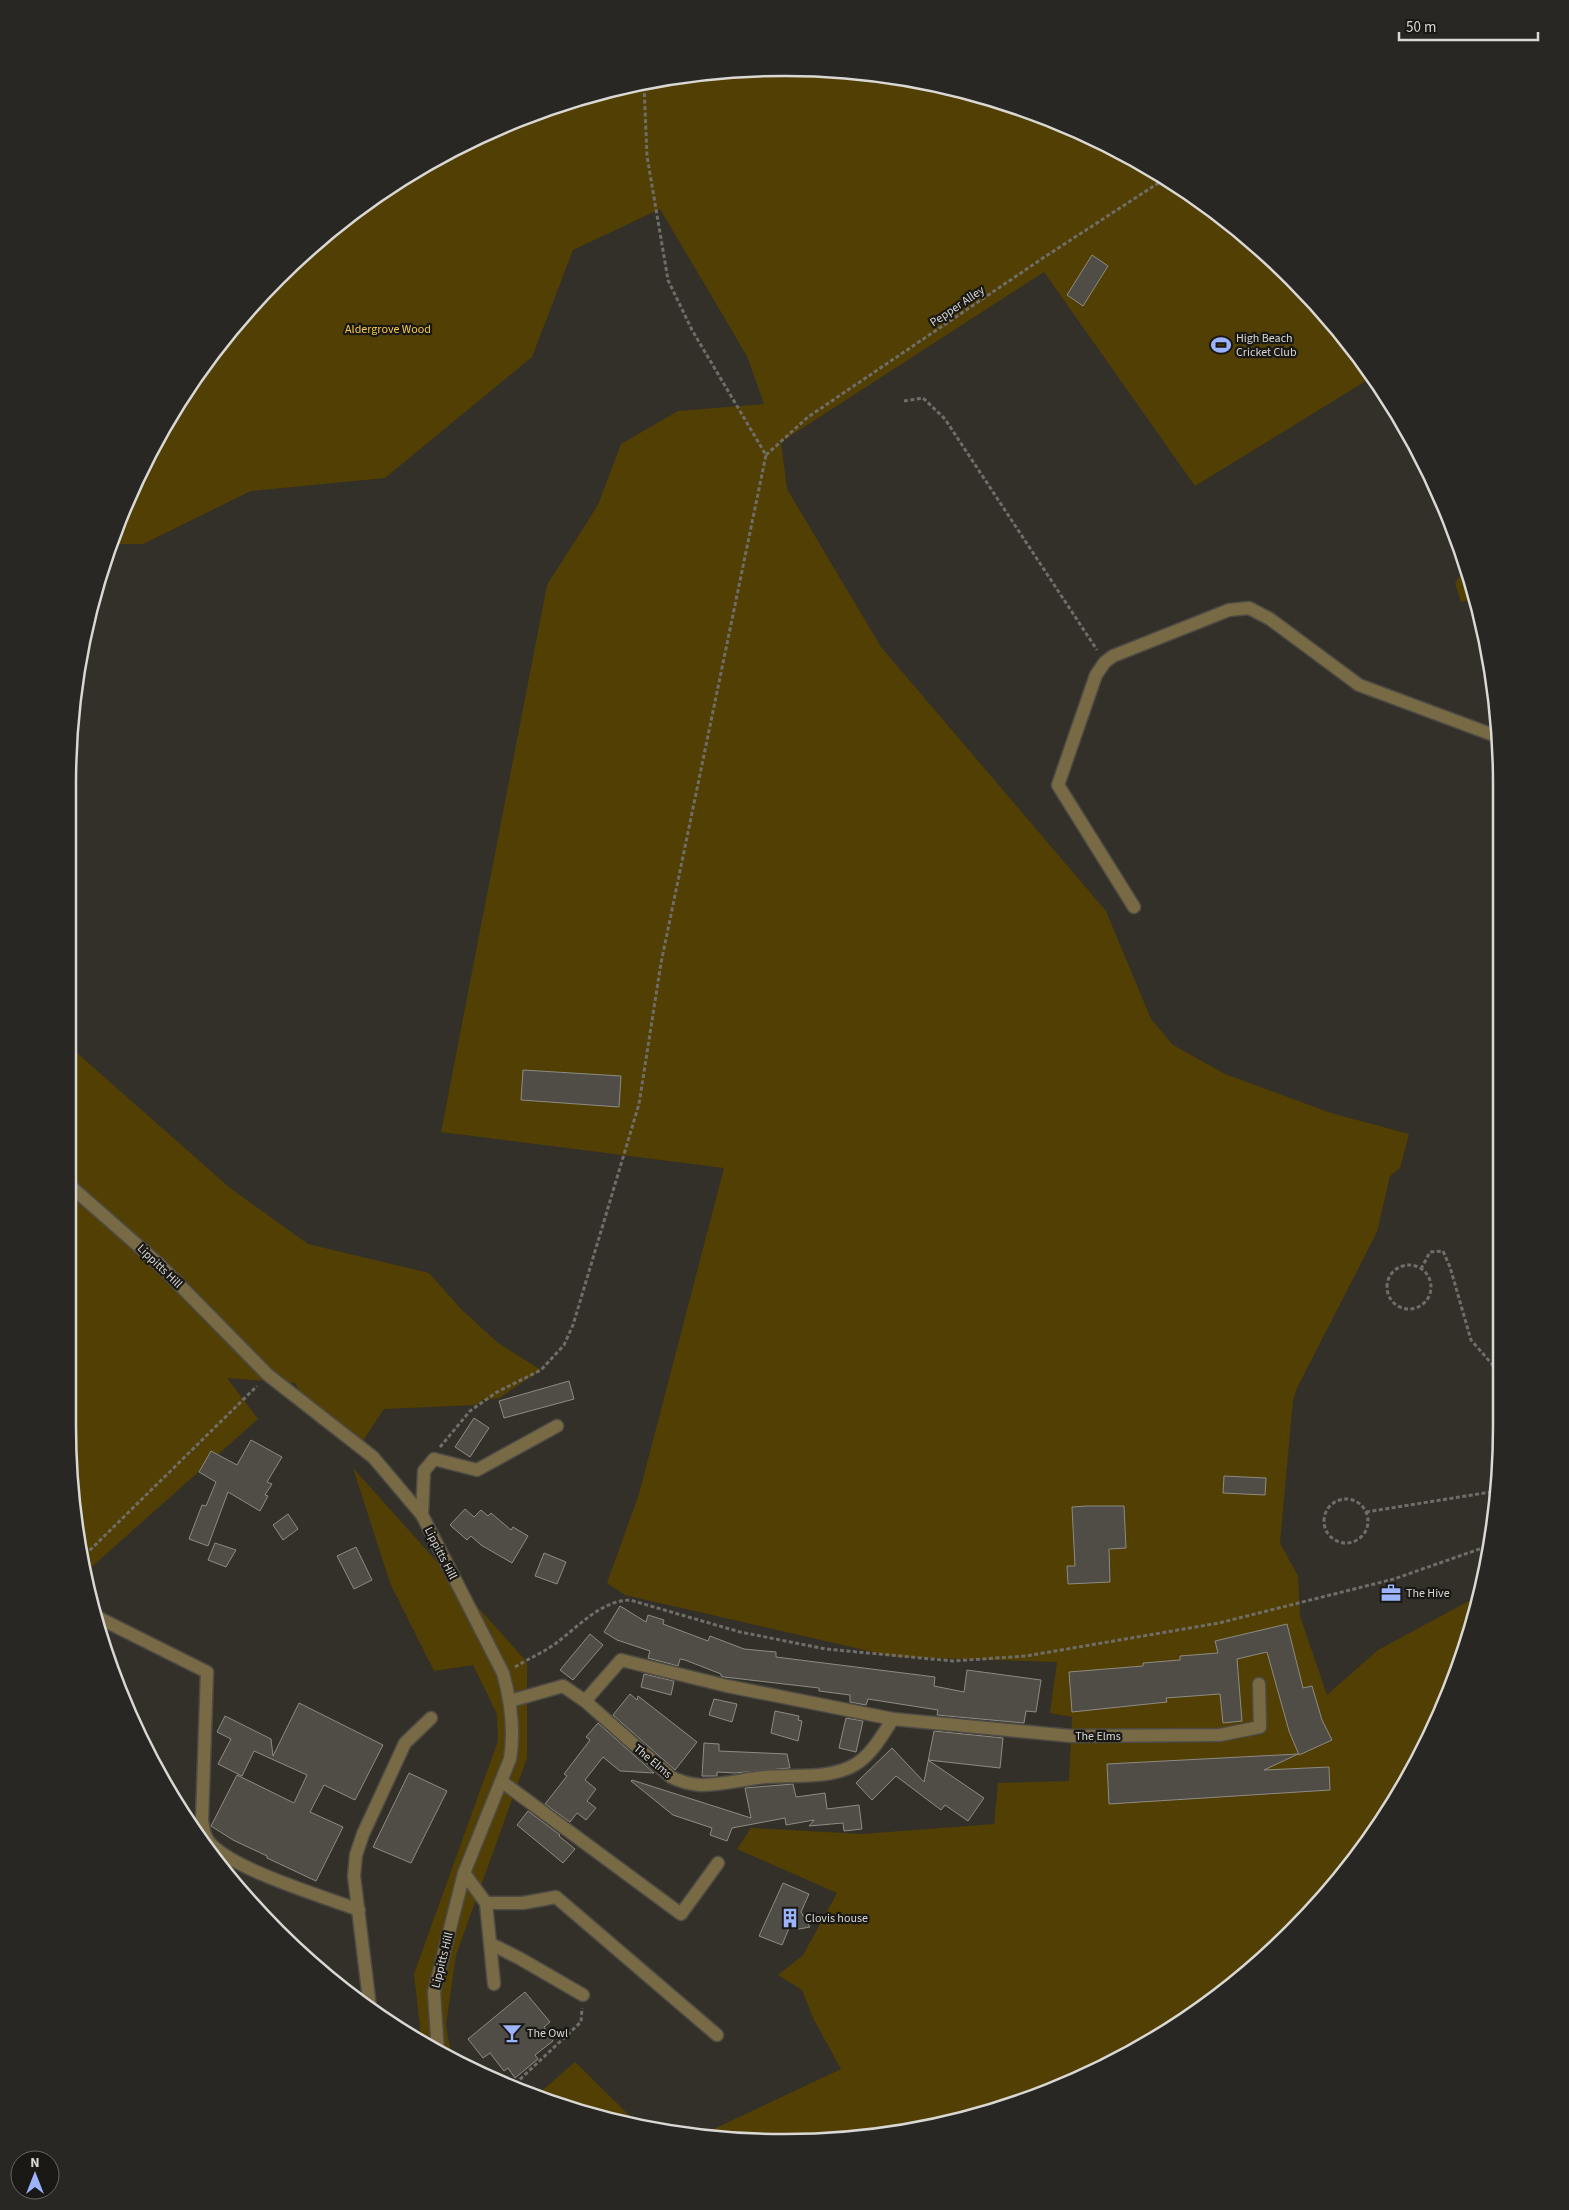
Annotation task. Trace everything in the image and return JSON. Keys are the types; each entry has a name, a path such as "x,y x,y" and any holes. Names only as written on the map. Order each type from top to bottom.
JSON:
{"street":[{"path":"1134,907 1058,785 1096,675 1105,662 1113,656 1228,610 1249,608 1270,618 1359,685 1491,734"},
{"name":"Lippitts Hill","path":"76,1191 160,1264 268,1375 373,1457 422,1515 503,1673 510,1701 513,1740 510,1759 464,1873 434,1992 437,2043"},
{"path":"422,1515 424,1471 434,1459 477,1470 557,1426"},
{"path":"104,1620 207,1672 202,1820 206,1832"},
{"name":"The Elms","path":"585,1701 621,1660 727,1686 893,1719 1071,1736 1220,1735 1260,1727 1259,1684"},
{"name":"The Elms","path":"510,1701 564,1686 585,1701 671,1777 686,1784 703,1785 767,1776 832,1773 846,1769 858,1763 873,1749 893,1719"},
{"path":"369,1998 354,1876 356,1855 405,1743 431,1718"},
{"path":"500,1781 681,1914 718,1863"},
{"path":"217,1848 225,1855 251,1869 359,1910"},
{"path":"464,1873 486,1903 494,1984"},
{"path":"486,1903 522,1903 556,1897 717,2035"},
{"path":"491,1944 583,1995"}],"path":[{"path":"434,1459 441,1444 470,1411 497,1392 541,1370 564,1345 573,1325 639,1104 662,963 766,454 692,330 668,280 647,156 644,90"},
{"name":"Pepper Alley","path":"766,454 808,417 1043,258 1158,183"},
{"path":"904,401 923,398 945,418 1105,662"},
{"path":"1421,1269 1430,1252 1443,1251 1450,1267 1471,1340 1492,1364 1493,1368"},
{"path":"1410,1265 1421,1269 1428,1275 1430,1282 1429,1296 1420,1306 1406,1309 1399,1307 1389,1296 1387,1281 1402,1266 1410,1265"},
{"path":"88,1551 268,1375"},
{"path":"1366,1512 1489,1492"},
{"path":"1340,1500 1354,1500 1366,1512 1368,1522 1366,1529 1357,1540 1343,1542 1336,1540 1326,1530 1324,1515 1333,1503 1340,1500"},
{"path":"503,1673 553,1645 604,1607 616,1601 630,1600 740,1632 826,1649 952,1661 1026,1656 1219,1623 1394,1579 1482,1548"},
{"path":"517,2082 581,2022 583,1995"}],"green space":[{"name":"Aldergrove Wood","path":"784,76 877,82 968,100 1056,130 1098,149 1139,171 1216,223 1285,284 1346,353 1366,381 1195,486 1044,272 781,442 787,489 881,647 1106,911 1151,1019 1173,1045 1225,1074 1331,1113 1409,1134 1400,1168 1390,1176 1377,1232 1297,1388 1293,1400 1280,1543 1298,1576 1300,1616 1327,1695 1378,1650 1471,1600 1469,1609 1439,1697 1420,1739 1398,1780 1373,1819 1346,1857 1317,1892 1251,1958 1216,1987 1139,2039 1098,2061 1056,2080 968,2110 877,2128 831,2132 784,2134 712,2130 841,2069 814,2020 802,1990 778,1975 803,1955 837,1893 737,1849 751,1828 862,1834 994,1824 998,1783 1069,1781 1072,1717 1050,1713 1057,1662 895,1657 625,1595 607,1583 639,1494 724,1168 441,1132 547,585 598,505 621,444 678,411 764,404 747,356 660,209 573,250 532,357 385,478 251,491 143,544 119,544 149,471 171,430 223,353 252,318 318,252 353,223 391,196 430,171 471,149 513,130 601,100 692,82"},
{"path":"1461,575 1469,600 1461,602 1455,583"},
{"path":"76,1052 230,1188 308,1244 429,1273 462,1310 498,1343 541,1370 499,1398 483,1400 476,1405 384,1409 357,1450 318,1424 295,1383 227,1378 258,1419 91,1568 82,1518 76,1426"},
{"path":"353,1468 527,1662 527,1758 456,1955 446,2025 450,2050 421,2033 414,1974 498,1741 497,1714 473,1665 434,1671 390,1583"},
{"path":"575,2062 630,2117 601,2110 542,2091"}],"building":[{"path":"1092,255 1108,266 1083,306 1067,295"},
{"path":"523,1070 621,1076 619,1107 521,1100"},
{"path":"569,1381 574,1399 504,1418 499,1401"},
{"path":"474,1418 489,1428 470,1457 455,1447"},
{"path":"251,1440 282,1457 267,1482 272,1484 265,1495 268,1496 260,1511 228,1492 208,1546 189,1539 202,1505 206,1506 216,1482 199,1472 211,1451 237,1465"},
{"path":"1224,1476 1266,1478 1265,1495 1223,1493"},
{"path":"1124,1506 1126,1548 1109,1549 1110,1582 1068,1584 1067,1566 1075,1566 1072,1507"},
{"path":"465,1509 474,1517 481,1510 488,1516 491,1513 511,1530 513,1527 528,1536 512,1563 481,1545 471,1536 467,1540 450,1525"},
{"path":"288,1514 298,1529 283,1540 273,1525"},
{"path":"215,1543 236,1550 226,1567 208,1560"},
{"path":"356,1547 372,1580 354,1589 337,1556"},
{"path":"544,1553 566,1562 557,1584 535,1576"},
{"path":"620,1606 646,1622 648,1615 664,1620 663,1624 708,1641 710,1636 744,1649 776,1652 776,1657 935,1677 934,1686 964,1692 967,1670 1041,1680 1036,1712 1026,1711 1024,1723 937,1715 938,1710 868,1699 866,1705 850,1702 850,1695 819,1691 819,1688 724,1677 721,1674 680,1659 678,1666 648,1658 650,1651 617,1640 604,1632"},
{"path":"1287,1624 1303,1688 1312,1686 1322,1720 1332,1740 1299,1755 1289,1731 1267,1652 1237,1659 1242,1721 1223,1723 1220,1694 1166,1698 1167,1702 1072,1712 1069,1672 1143,1666 1143,1663 1180,1660 1180,1656 1218,1653 1215,1641"},
{"path":"590,1634 603,1645 573,1680 560,1670"},
{"path":"644,1674 674,1681 671,1695 641,1687"},
{"path":"630,1694 637,1700 638,1696 697,1742 675,1770 613,1715"},
{"path":"714,1699 737,1704 732,1722 709,1715"},
{"path":"299,1703 383,1745 355,1800 324,1785 310,1812 343,1827 316,1881 267,1858 267,1856 233,1840 211,1826 237,1775 294,1803 307,1775 254,1751 242,1776 218,1764 231,1739 217,1732 225,1716 271,1739 273,1756"},
{"path":"775,1711 799,1716 798,1720 802,1721 798,1741 771,1733"},
{"path":"846,1718 863,1721 856,1752 839,1748"},
{"path":"598,1723 654,1773 620,1771 603,1757 585,1780 596,1789 587,1801 596,1808 586,1820 577,1813 570,1822 545,1804 567,1776 564,1774 590,1740 586,1737"},
{"path":"934,1731 1003,1738 1000,1768 928,1760"},
{"path":"704,1743 719,1744 719,1751 787,1754 790,1768 735,1773 717,1772 717,1776 702,1776"},
{"path":"892,1748 924,1782 928,1760 984,1798 968,1821 945,1805 941,1810 896,1776 872,1800 856,1783"},
{"path":"1298,1754 1264,1770 1329,1767 1330,1790 1109,1804 1107,1764"},
{"path":"409,1773 447,1791 411,1863 373,1847"},
{"path":"632,1780 751,1818 745,1788 793,1784 796,1797 825,1793 827,1809 859,1805 862,1829 844,1831 843,1823 809,1826 814,1820 786,1825 785,1818 732,1828 727,1841 710,1835 712,1828 673,1815"},
{"path":"528,1811 575,1849 563,1863 517,1825"},
{"name":"Clovis house","path":"783,1883 809,1894 801,1912 810,1927 799,1929 790,1926 782,1945 759,1936"},
{"name":"The Owl","path":"525,1992 550,2022 544,2027 553,2041 535,2055 538,2059 515,2078 508,2068 504,2071 490,2053 483,2058 468,2039"}],"place":[{"name":"High Beach Cricket Club","path":"1221,345"},
{"name":"The Hive","path":"1391,1593"},
{"name":"Clovis house","path":"790,1918"},
{"name":"The Owl","path":"512,2033"}]}
